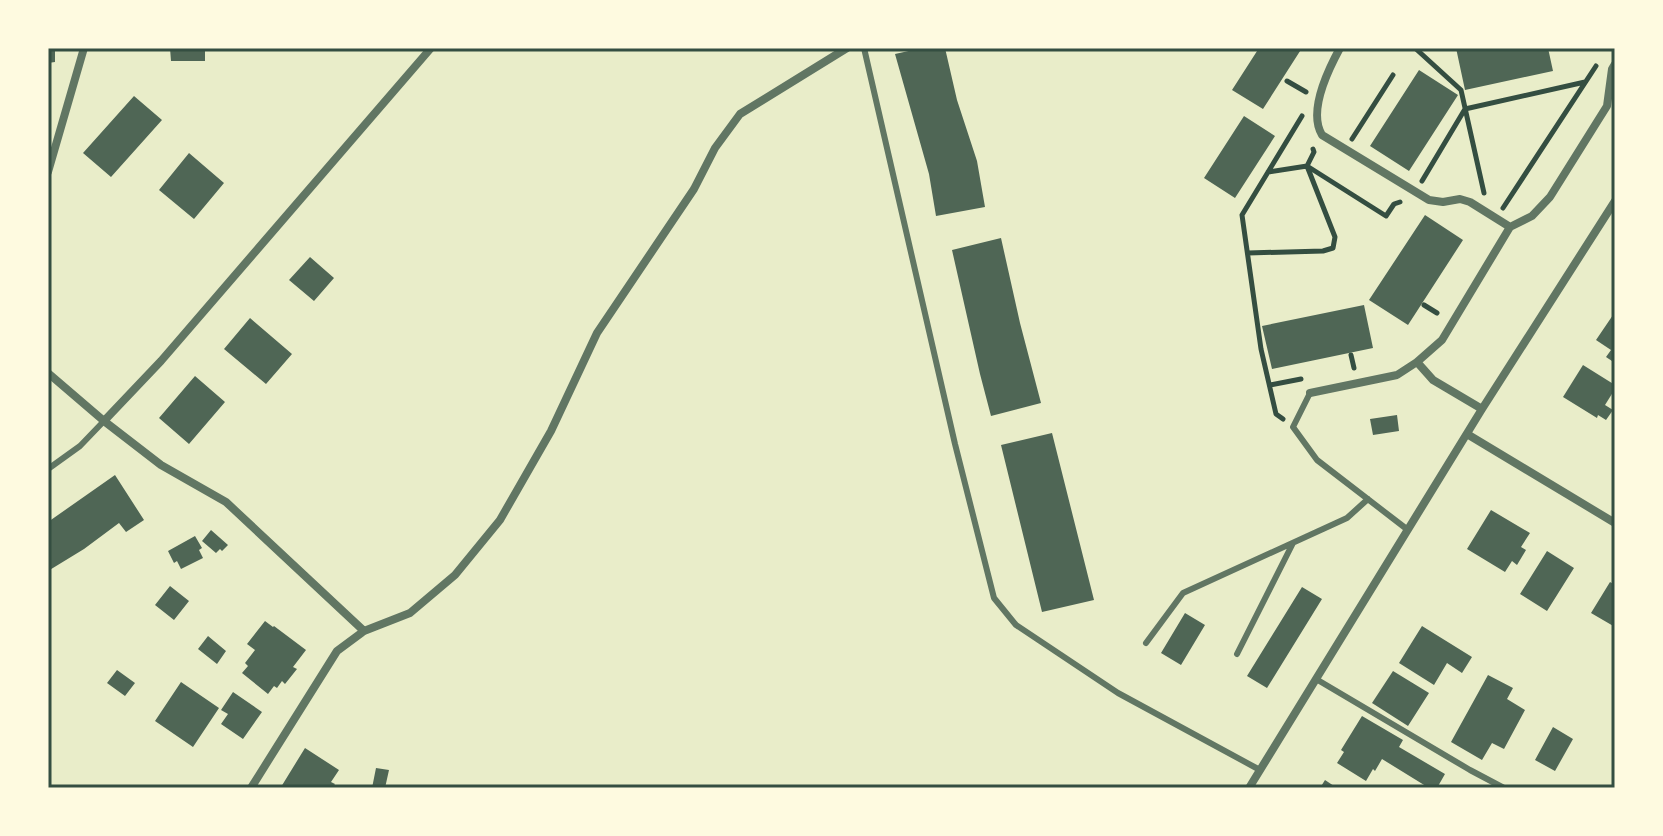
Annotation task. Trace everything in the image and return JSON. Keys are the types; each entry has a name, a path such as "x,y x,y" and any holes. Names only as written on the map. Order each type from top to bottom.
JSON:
{"street":[{"path":"48,172 84,48"},
{"path":"104,421 161,361 431,48"},
{"path":"251,788 337,651 364,631 410,613 455,575 500,520 551,431 597,333 694,189 715,148 740,114 847,48"},
{"path":"1340,48 1319,99 1317,128 1322,135 1429,200 1443,202 1460,199 1470,202 1510,227"},
{"path":"1310,393 1397,375 1442,340 1510,227 1532,216 1550,197 1607,106 1615,64"},
{"path":"1249,788 1482,409 1615,201"},
{"path":"1417,362 1433,380 1482,409"},
{"path":"48,373 161,465 226,502 364,631"},
{"path":"1467,434 1615,523"}],"lane":[{"path":"864,48 955,444 994,598 1016,625 1118,693 1260,770"},
{"path":"1310,393 1293,427 1317,460 1408,530"},
{"path":"48,469 80,446 104,421"},
{"path":"1146,643 1183,593 1347,518 1368,499"},
{"path":"1237,654 1293,543"},
{"path":"1316,679 1504,788"}],"path":[{"path":"1415,48 1461,90 1485,197"},
{"path":"1496,218 1600,59"},
{"path":"1345,150 1393,75"},
{"path":"1287,81 1307,92 1305,103"},
{"path":"1268,172 1307,166 1386,216 1394,204 1409,202 1465,109 1586,82"},
{"path":"1293,427 1276,414 1261,349 1242,215 1303,114 1305,123"},
{"path":"1248,253 1323,251 1333,248 1335,237 1307,166 1314,152 1312,137"},
{"path":"1433,321 1445,301"},
{"path":"1424,305 1437,313"},
{"path":"1351,355 1354,368"},
{"path":"1340,371 1366,365"},
{"path":"1270,385 1312,377"}],"building":[{"path":"48,48 55,48 55,62 48,63"},
{"path":"170,48 205,48 205,61 171,61"},
{"path":"922,48 945,48 957,100 977,161 985,207 936,216 929,174 895,54"},
{"path":"1259,48 1302,48 1263,109 1232,90"},
{"path":"1456,48 1548,48 1553,71 1465,90"},
{"path":"1419,70 1458,95 1409,171 1370,146"},
{"path":"134,96 162,120 111,177 83,153"},
{"path":"1244,116 1275,136 1235,198 1204,178"},
{"path":"189,153 224,183 194,219 159,190"},
{"path":"1425,215 1463,240 1408,325 1369,300"},
{"path":"1001,238 1041,403 991,416 952,250"},
{"path":"310,257 334,278 314,301 289,280"},
{"path":"1364,305 1373,348 1272,369 1262,326"},
{"path":"1615,312 1615,363 1606,357 1611,350 1596,340"},
{"path":"250,318 292,354 266,384 224,349"},
{"path":"1583,365 1615,385 1605,405 1613,410 1606,420 1598,415 1597,418 1563,397"},
{"path":"195,376 225,402 189,444 159,418"},
{"path":"1397,415 1399,431 1373,435 1370,419"},
{"path":"1052,433 1094,600 1042,612 1001,445"},
{"path":"115,475 144,520 126,532 119,523 48,571 48,522"},
{"path":"1491,510 1530,533 1521,547 1526,550 1517,565 1512,561 1505,572 1467,549"},
{"path":"211,530 228,545 222,551 220,549 216,553 202,541"},
{"path":"195,536 202,548 199,550 203,558 181,569 168,551"},
{"path":"1547,551 1574,568 1547,611 1520,594"},
{"path":"1610,582 1615,585 1615,627 1591,613"},
{"path":"170,586 189,601 174,620 155,605"},
{"path":"1302,587 1322,599 1267,688 1247,676"},
{"path":"1185,613 1205,625 1181,665 1161,653"},
{"path":"265,621 306,650 285,684 282,681 268,694 242,673 255,650 247,644"},
{"path":"1422,626 1472,657 1462,673 1447,663 1434,685 1399,663"},
{"path":"208,636 226,651 217,664 198,649"},
{"path":"117,670 135,683 125,696 107,683"},
{"path":"1393,671 1429,693 1408,726 1372,703"},
{"path":"1488,675 1513,688 1507,699 1525,710 1504,749 1492,743 1482,760 1451,742"},
{"path":"181,682 219,708 193,747 155,721"},
{"path":"233,692 262,712 243,739 221,724 228,714 221,710"},
{"path":"1362,716 1403,740 1399,747 1445,774 1437,788 1429,788 1382,759 1366,781 1337,763 1344,752 1341,750"},
{"path":"1553,727 1573,739 1555,771 1535,760"},
{"path":"305,748 339,770 331,782 335,784 332,788 281,787"},
{"path":"376,768 389,770 385,788 372,788"},
{"path":"1325,780 1337,788 1320,788"}]}
